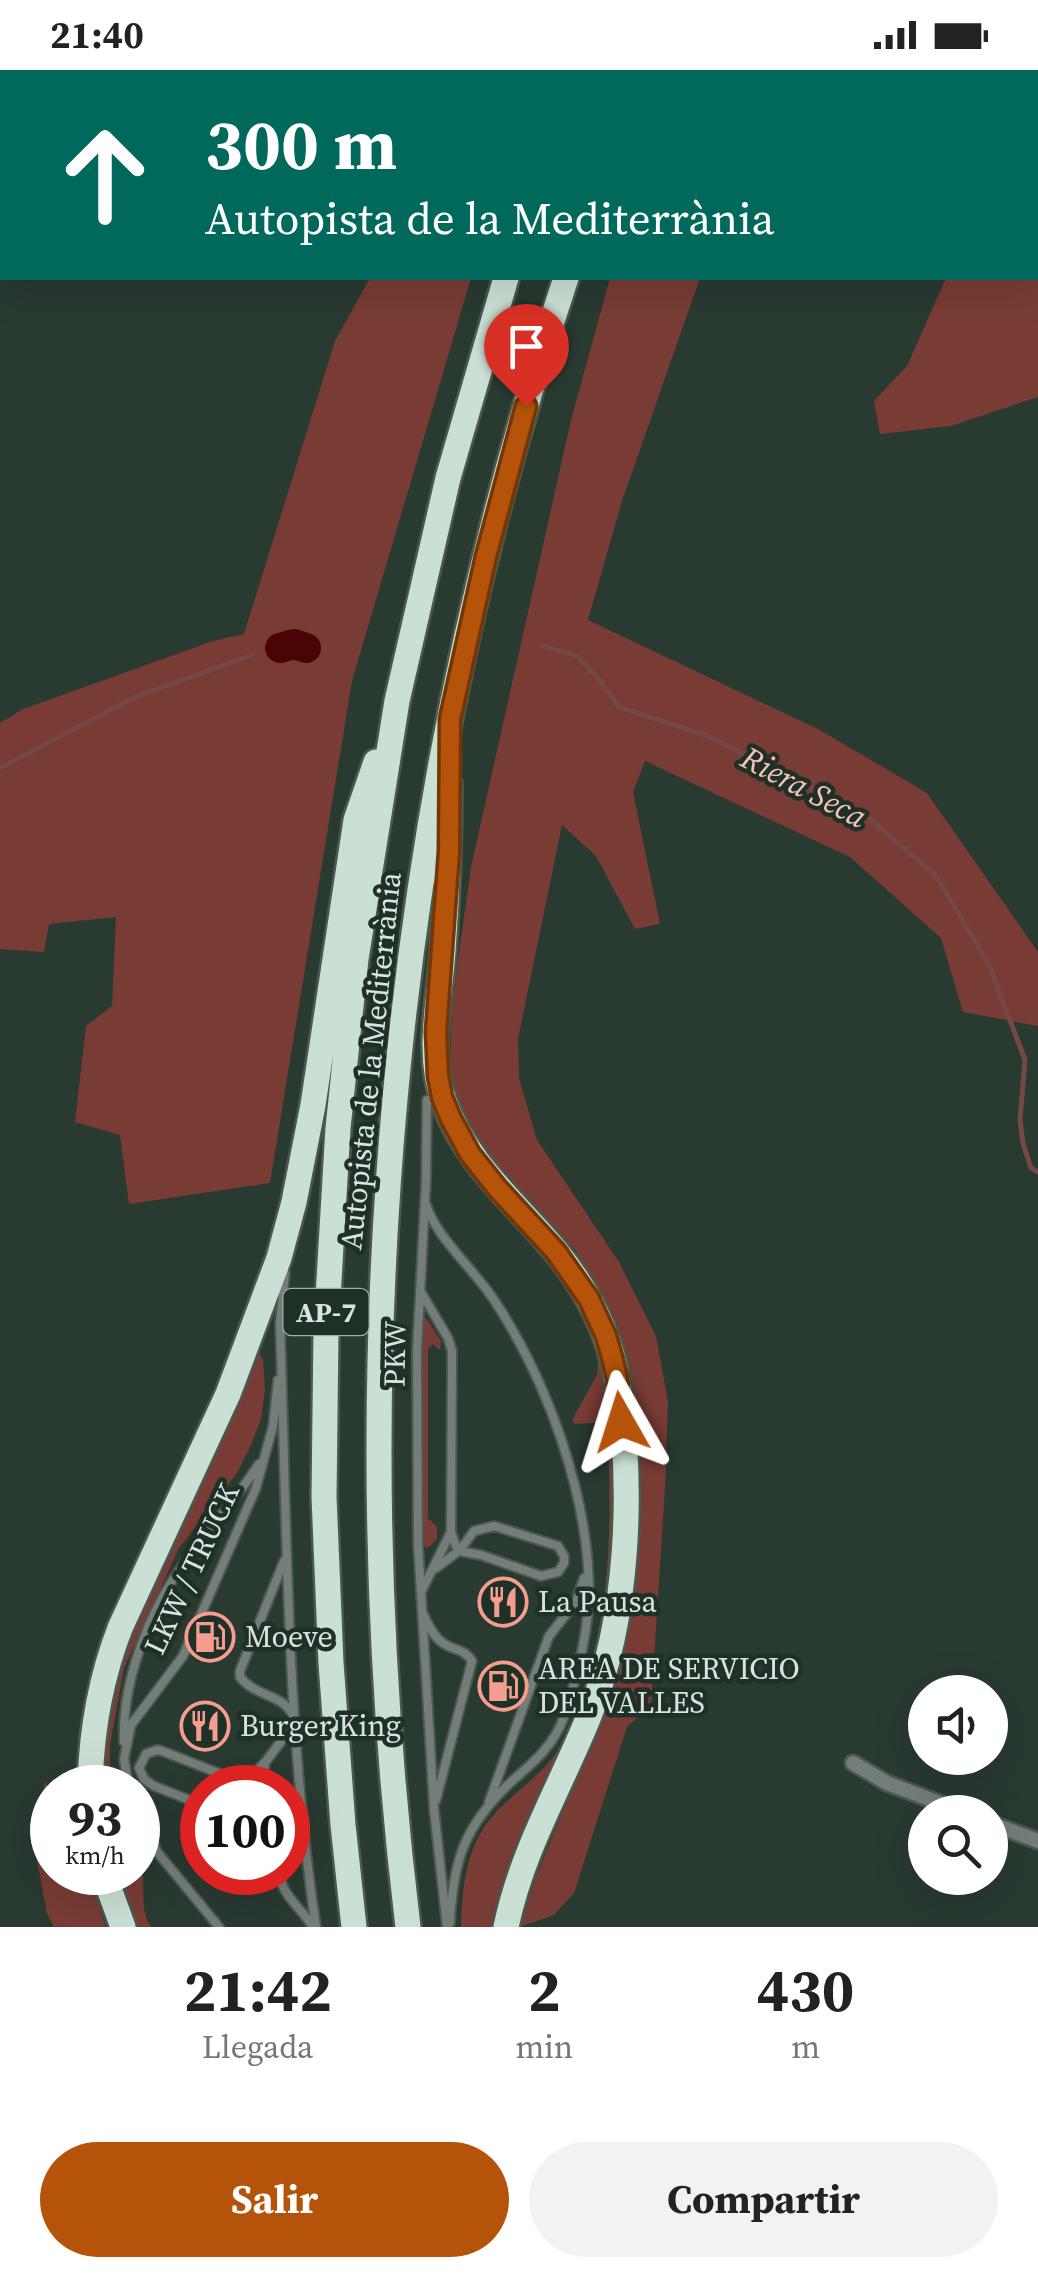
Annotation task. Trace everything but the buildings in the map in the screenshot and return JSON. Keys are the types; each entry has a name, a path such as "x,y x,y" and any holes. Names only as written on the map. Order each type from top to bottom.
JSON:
{"highway":[{"name":"Autopista de la Mediterrània","path":"354,1927 326,1581 329,1249 346,1041 398,701 428,555 505,280"},
{"name":"Autopista de la Mediterrània","path":"408,1927 396,1834 385,1675 378,1476 379,1337 395,1086 427,841 450,719 517,436 565,280"},
{"path":"91,1765 94,1719 109,1656 228,1394 279,1258 313,1105 356,820 398,701"},
{"path":"450,719 449,851 436,1032 442,1097 470,1154 556,1252 589,1299 615,1368 623,1442 624,1559 612,1636 590,1715 520,1870 506,1927"},
{"path":"427,1100 430,990 449,851"},
{"path":"111,1895 123,1927"}],"street":[{"path":"853,1763 887,1783 918,1795"},
{"path":"1008,1829 1038,1840"}],"lane":[{"name":"PKW","path":"427,1100 416,1462 420,1609 434,1809 448,1927"},
{"path":"425,1198 434,1223 494,1300 533,1372 557,1429 575,1488 587,1562 587,1618 573,1688 561,1724 541,1756 488,1806 467,1837 456,1867 448,1927"},
{"path":"294,1202 281,1303 281,1351 296,1722 314,1927"},
{"path":"420,1285 424,1300 452,1350 452,1540 460,1550 469,1554 542,1576 558,1572 564,1556 558,1546 494,1526 474,1531 460,1550 430,1573"},
{"name":"LKW / TRUCK","path":"124,1760 131,1725 183,1656 256,1488 273,1426 281,1351"},
{"name":"LKW / TRUCK","path":"125,1765 123,1724 138,1652 183,1564 250,1478 268,1446"},
{"path":"420,1594 451,1532"},
{"path":"287,1549 240,1678 248,1687 282,1701 296,1722"},
{"path":"488,1806 548,1636 576,1602 587,1562"},
{"name":"PKW","path":"420,1609 437,1638 464,1651 472,1661 434,1809"},
{"path":"262,1765 296,1722"},
{"path":"180,1796 148,1783 140,1768 146,1754 162,1751 197,1765"},
{"path":"266,1765 267,1760"},
{"path":"160,1855 219,1927"},
{"path":"286,1895 314,1927"}],"shaded area":[{"path":"369,280 470,280 352,681 270,1183 129,1204 120,1135 75,1122 86,1026 112,1006 116,917 49,924 44,952 0,949 0,723 23,709 213,641 244,634 335,341"},
{"path":"609,280 699,280 622,501 588,620 818,729 927,793 1038,952 1038,1026 963,1012 941,938 850,857 645,761 633,792 660,924 635,929 596,856 562,825 518,1039 519,1078 537,1140 619,1262 656,1336 668,1402 665,1488 651,1706 627,1727 574,1893 554,1915 519,1927 620,1671 638,1503 634,1398 618,1324 576,1251 507,1179 462,1117 450,1069 452,1002 471,867 571,420"},
{"path":"945,280 1038,280 1038,397 951,426 880,434 874,401 907,366"},
{"path":"426,1318 441,1341 440,1350 433,1344 428,1349 428,1518 437,1527 437,1539 428,1548 423,1546"},
{"path":"259,1352 265,1390 261,1419 237,1473 179,1548 124,1668 110,1765 102,1765 111,1677 233,1400"},
{"path":"598,1359 606,1362 615,1450 614,1559 598,1665 499,1927 461,1927 465,1878 473,1848 489,1820 559,1749 574,1719 591,1666 608,1562 607,1422 575,1424 572,1420 597,1375"},
{"path":"43,1895 96,1895 106,1927 54,1927"},
{"path":"119,1895 144,1895 151,1927 131,1927"}],"waterway":[{"name":"Riera Seca","path":"280,648 294,644 306,648"},
{"name":"Riera Seca","path":"543,646 577,656 619,707 705,735 864,814 936,876 989,965 1025,1060 1020,1120 1031,1168 1038,1172"},
{"name":"Riera Seca","path":"0,768 135,697 252,655"}],"place":[{"name":"La Pausa","path":"503,1602"},
{"name":"Moeve","path":"210,1637"},
{"name":"AREA DE SERVICIO DEL VALLES","path":"503,1686"},
{"name":"Burger King","path":"205,1726"}],"route":[{"path":"526,406 486,556 450,719 449,851 436,1032 438,1076 451,1119 470,1154 556,1252 589,1299 612,1357 621,1422"}]}
